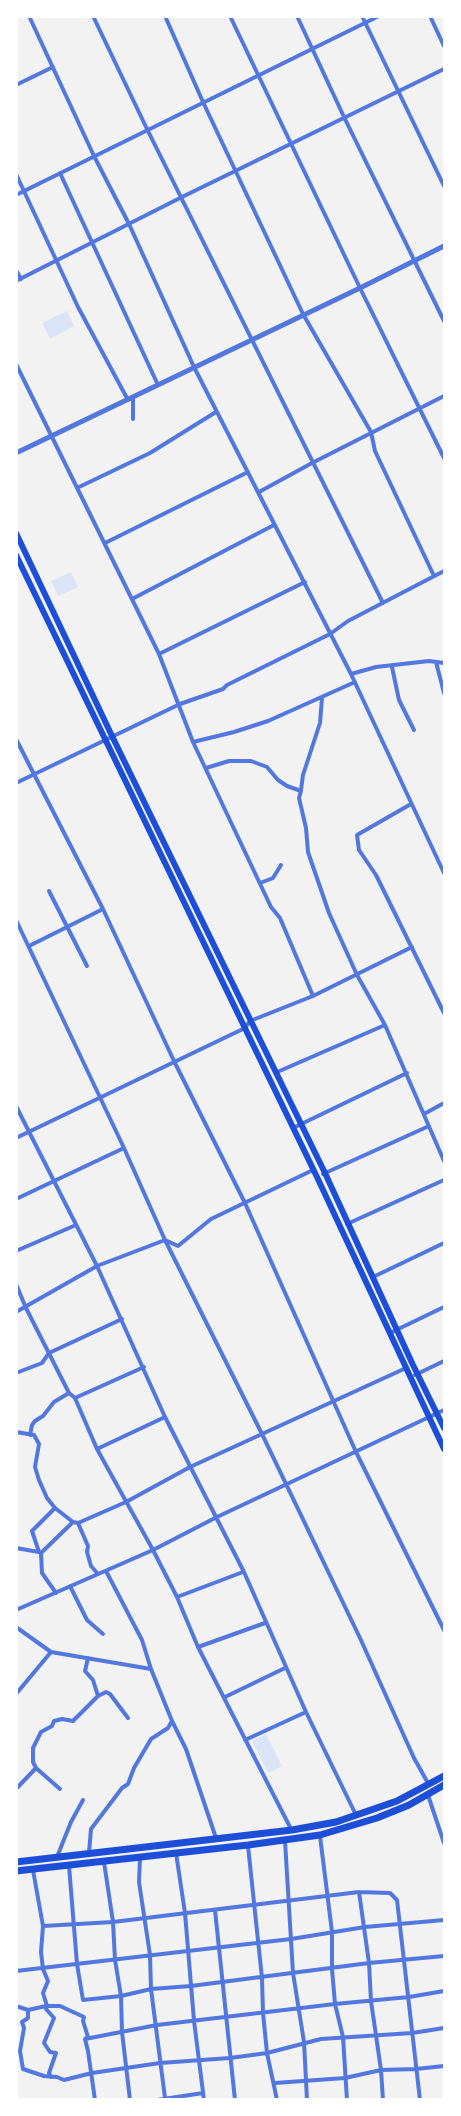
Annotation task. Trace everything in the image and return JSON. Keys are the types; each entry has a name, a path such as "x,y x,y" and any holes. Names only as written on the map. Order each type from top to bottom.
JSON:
{"highway":[{"path":"16,1862 291,1830 336,1822 397,1802 444,1776"},
{"path":"16,1871 320,1835 377,1818 410,1805 444,1785"}],"main road":[{"path":"16,533 189,902 245,1028 393,1331 444,1449"},
{"path":"24,549 16,554 104,740 250,1021 325,1173 372,1278 406,1368 414,1376 444,1428"}],"street":[{"path":"29,16 94,156 129,224 194,367 355,682 444,873"},
{"path":"93,16 251,340 383,603"},
{"path":"165,16 303,314 371,432 375,451 434,576"},
{"path":"230,16 290,146 444,458"},
{"path":"297,16 444,321"},
{"path":"362,16 444,186"},
{"path":"16,195 379,16"},
{"path":"430,16 444,46"},
{"path":"16,85 52,67"},
{"path":"16,270 19,280 182,197 444,69"},
{"path":"60,173 158,385"},
{"path":"16,174 26,190 78,307 131,399 133,419"},
{"path":"16,453 444,246"},
{"path":"16,364 159,654 194,742 271,907 280,918 313,996"},
{"path":"259,492 444,396"},
{"path":"77,488 150,453 216,412"},
{"path":"105,543 248,472"},
{"path":"132,599 274,525"},
{"path":"16,783 180,704 220,690 330,634 348,621 444,571"},
{"path":"159,654 305,582"},
{"path":"436,662 444,693"},
{"path":"351,674 376,668 444,663"},
{"path":"392,667 399,700 414,730"},
{"path":"194,742 248,728 355,682"},
{"path":"322,698 320,723 303,775 299,798 306,828 308,852 329,913 357,975 385,1025 444,1161"},
{"path":"16,739 103,909 245,1203 356,1452 444,1630"},
{"path":"206,768 229,761 250,761 267,767 278,780 301,791"},
{"path":"411,804 357,835 359,850 376,875 444,1013"},
{"path":"260,883 273,878 281,866"},
{"path":"49,891 87,966"},
{"path":"29,946 103,909"},
{"path":"16,920 165,1240 360,1638 414,1758 429,1785"},
{"path":"16,1138 101,1099 174,1060 245,1028 250,1021 313,996 412,947"},
{"path":"275,1073 385,1025"},
{"path":"293,1128 407,1073"},
{"path":"424,1114 444,1103"},
{"path":"16,1106 97,1266 165,1417 244,1572 285,1668 357,1816"},
{"path":"317,1177 429,1126"},
{"path":"16,1200 124,1148"},
{"path":"16,1312 97,1266 165,1240 178,1246 211,1219 313,1170"},
{"path":"347,1224 444,1180"},
{"path":"16,1251 76,1225"},
{"path":"372,1278 444,1243"},
{"path":"16,1284 69,1393 75,1398 97,1449 153,1550 198,1647 291,1830"},
{"path":"393,1331 444,1306"},
{"path":"16,1373 42,1363 49,1353 122,1319"},
{"path":"414,1376 444,1361"},
{"path":"75,1398 144,1367"},
{"path":"16,1548 40,1552 75,1523 126,1502 190,1467 406,1368"},
{"path":"30,1435 35,1421 44,1416 54,1402 69,1393"},
{"path":"16,1610 153,1550 217,1517 444,1410"},
{"path":"97,1449 165,1417"},
{"path":"16,1432 34,1435 39,1444 35,1467 47,1498 55,1508 75,1523 88,1546 87,1552 91,1566 98,1574"},
{"path":"55,1508 32,1531 40,1552 42,1573 56,1593"},
{"path":"106,1570 142,1640 151,1670 186,1749 216,1838"},
{"path":"177,1598 244,1572"},
{"path":"70,1586 87,1620 103,1634"},
{"path":"198,1647 266,1623"},
{"path":"16,1628 51,1652 98,1658 151,1670"},
{"path":"16,1694 51,1652"},
{"path":"87,1658 85,1671 93,1680 98,1696"},
{"path":"225,1697 285,1668"},
{"path":"60,1789 36,1768 33,1762 33,1748 41,1732 52,1726 54,1721 63,1719 73,1721 98,1696 106,1692 112,1696 128,1718"},
{"path":"245,1740 306,1712"},
{"path":"89,1854 92,1829 120,1790 132,1778 134,1768 151,1740 168,1728 172,1721"},
{"path":"16,1789 36,1768"},
{"path":"428,1795 444,1843"},
{"path":"57,1858 74,1815 83,1800"},
{"path":"320,1835 332,1932 335,2004 343,2037 347,2100"},
{"path":"285,1840 293,1973 304,2042 307,2100"},
{"path":"248,1845 259,1942 262,2013 267,2053 277,2100"},
{"path":"176,1852 185,1913 194,2021 204,2100"},
{"path":"140,1857 139,1882 150,1955 151,1989 165,2098"},
{"path":"104,1862 113,1922 130,2100"},
{"path":"69,1866 77,1964 83,2000 121,1996 151,1989 444,1956"},
{"path":"33,1869 43,1926 41,1952 43,1969 48,1982 43,1993 47,2013 54,2018 44,2043 50,2052 56,2053 49,2073 51,2077"},
{"path":"359,1892 383,2100"},
{"path":"43,1926 113,1922 359,1892 390,1893 398,1900 420,2100"},
{"path":"215,1910 235,2100"},
{"path":"16,1971 291,1939 364,1927 444,1920"},
{"path":"84,2039 157,2025 409,1997 444,1991"},
{"path":"16,2006 28,2010 60,2006 84,2017 88,2037 84,2039"},
{"path":"28,2010 28,2018 22,2022 24,2028 20,2051 23,2069 64,2080 160,2062 230,2058 267,2053 304,2042 444,2028"},
{"path":"84,2039 92,2073 95,2100"},
{"path":"275,2083 345,2078 381,2070 444,2066"},
{"path":"157,2100 203,2093"}],"shaded area":[{"path":"67,311 74,326 50,339 42,323"},
{"path":"71,572 78,587 58,596 51,581"},
{"path":"266,1734 282,1766 268,1773 252,1741"}]}
